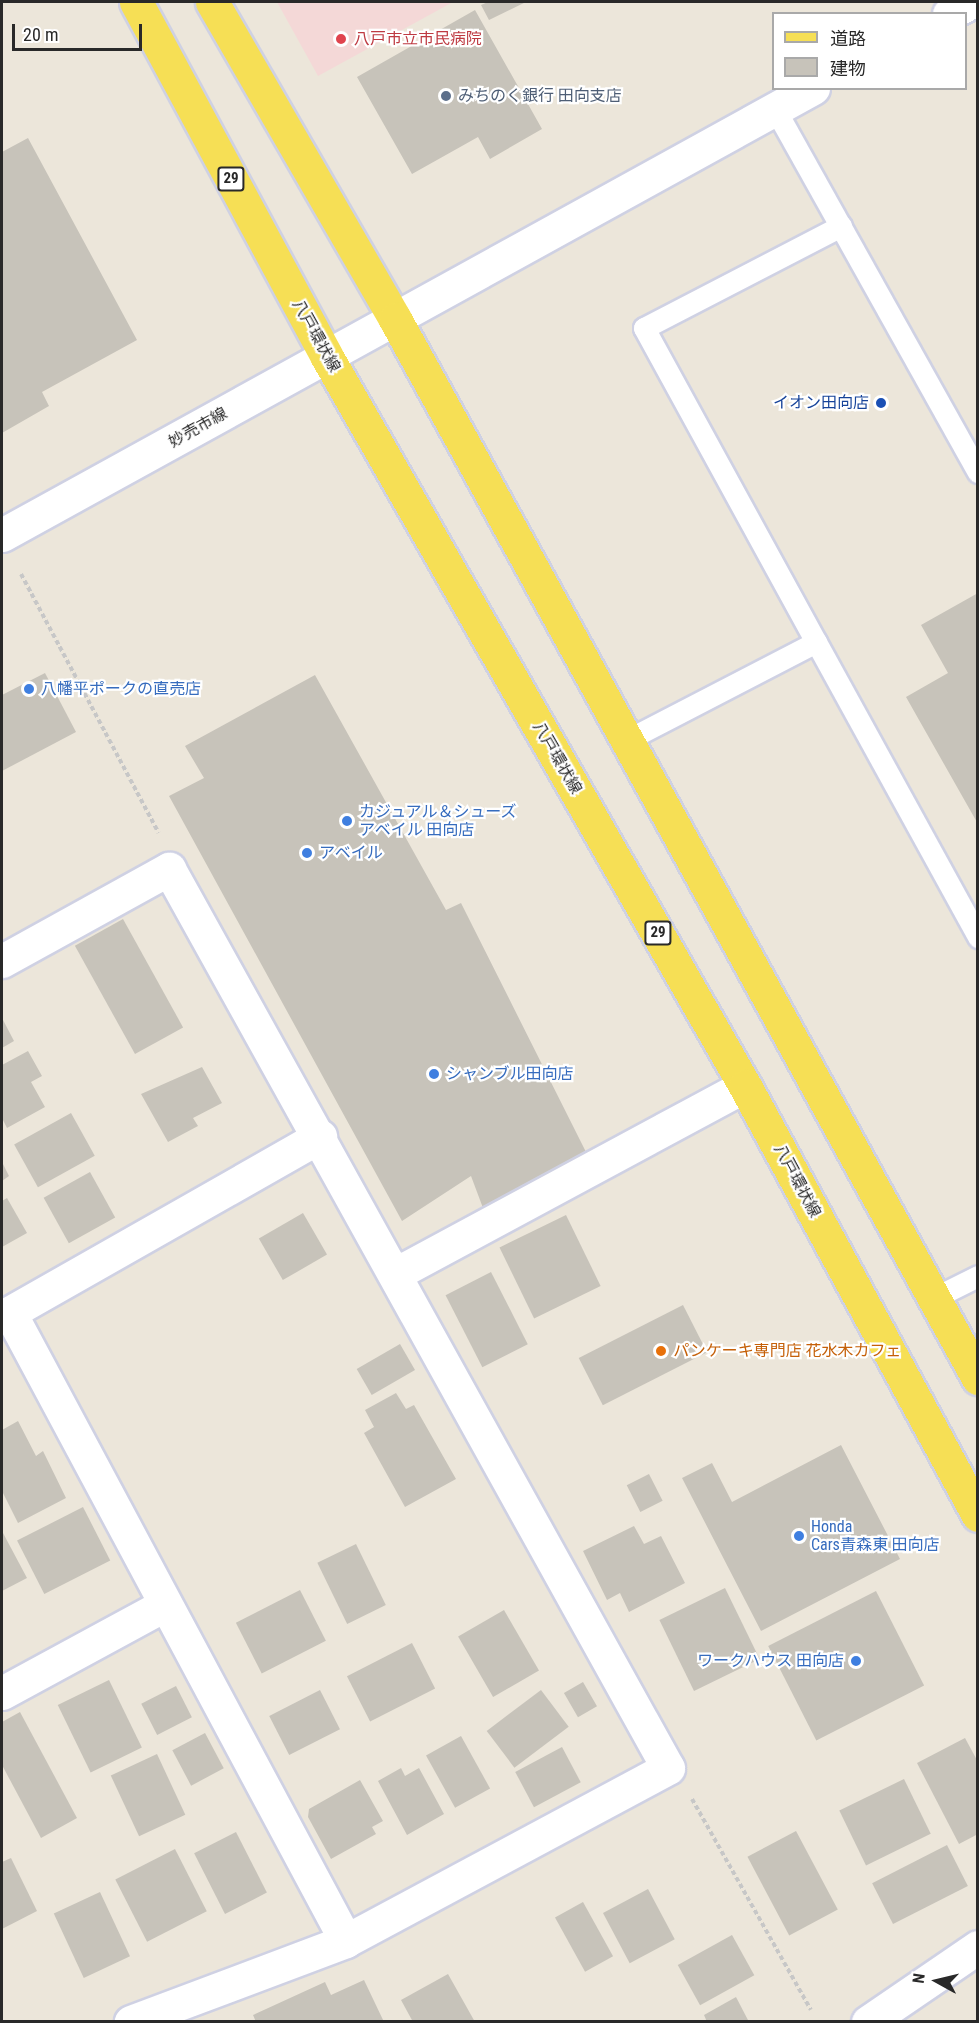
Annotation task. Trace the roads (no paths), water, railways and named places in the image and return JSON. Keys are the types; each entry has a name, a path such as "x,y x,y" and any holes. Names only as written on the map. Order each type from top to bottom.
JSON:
{"main road":[{"name":"八戸環状線","path":"136,2 327,357 745,1086 978,1515"},
{"path":"212,2 395,320 978,1378"}],"street":[{"path":"953,12 971,2"},
{"name":"妙売市線","path":"2,535 810,90"},
{"path":"2,962 169,869 397,1273 668,1768 346,1941 131,2022"},
{"path":"397,1273 745,1086"},
{"path":"320,1136 6,1315 162,1606 346,1941"},
{"path":"2,1694 162,1606"},
{"path":"868,2022 978,1947"}],"lane":[{"path":"775,110 978,472"},
{"path":"841,226 644,328 978,937"},
{"path":"627,740 816,642"},
{"path":"934,1298 978,1276"}],"place":[{"name":"八戸市立市民病院","path":"341,39"},
{"name":"みちのく銀行 田向支店","path":"446,96"},
{"name":"イオン田向店","path":"881,403"},
{"name":"八幡平ポークの直売店","path":"29,689"},
{"name":"カジュアル＆シューズ アベイル 田向店","path":"347,821"},
{"name":"アベイル","path":"307,853"},
{"name":"シャンブル田向店","path":"434,1074"},
{"name":"パンケーキ専門店 花水木カフェ","path":"661,1351"},
{"name":"Honda Cars青森東 田向店","path":"799,1536"},
{"name":"ワークハウス 田向店","path":"856,1661"}]}
